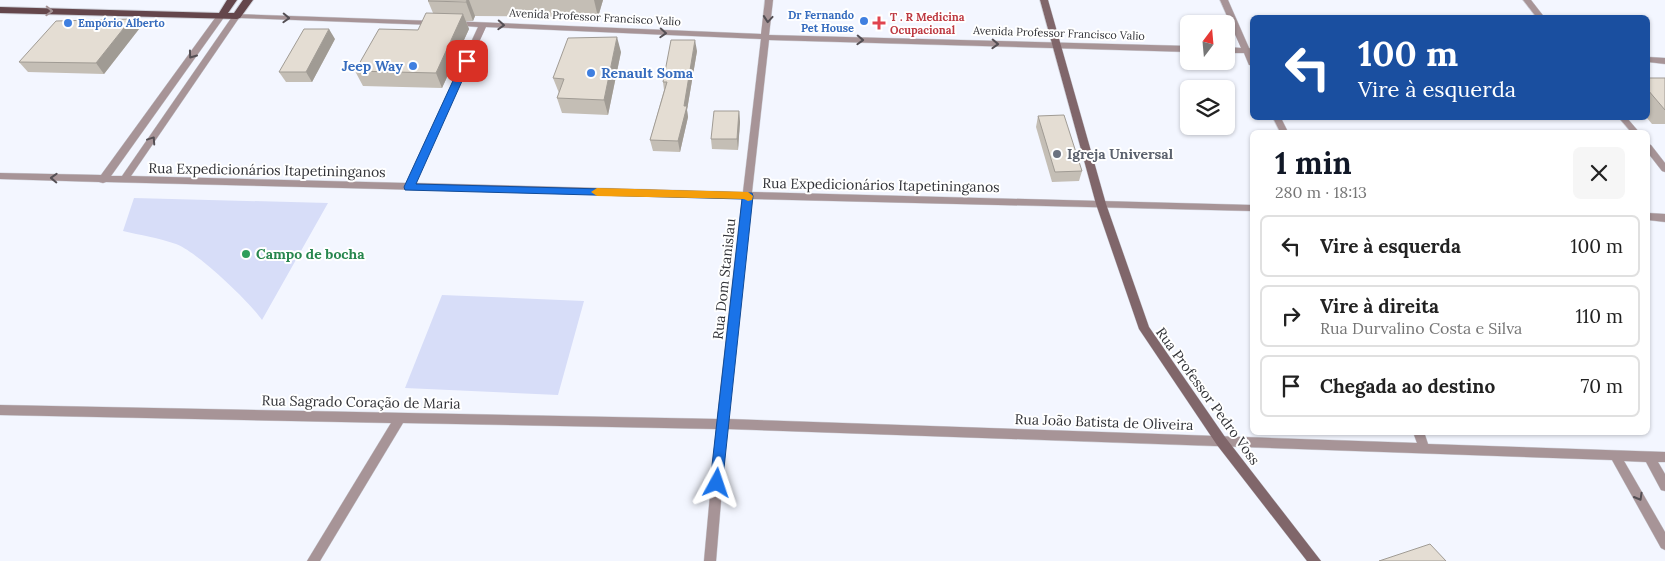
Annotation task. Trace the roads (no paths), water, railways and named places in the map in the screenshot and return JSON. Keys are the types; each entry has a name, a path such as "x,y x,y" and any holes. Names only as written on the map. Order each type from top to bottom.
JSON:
{"main road":[{"path":"221,16 232,0"},
{"path":"237,16 248,0"},
{"name":"Rua Professor Pedro Voss","path":"1044,0 1101,204 1144,329 1221,442 1316,561"},
{"name":"Avenida Professor Francisco Valio","path":"0,10 237,16"}],"street":[{"name":"Rua Dom Stanislau","path":"710,561 722,424 769,0"},
{"path":"1224,0 1250,51 1235,50"},
{"path":"1527,0 1539,15"},
{"path":"103,180 221,16"},
{"path":"124,180 237,16"},
{"name":"Avenida Professor Francisco Valio","path":"237,16 483,24 766,37 1180,49"},
{"path":"409,187 483,24"},
{"path":"1650,60 1665,61"},
{"path":"1625,120 1633,130"},
{"path":"1650,150 1665,169"},
{"name":"Rua Expedicionários Itapetininganos","path":"0,176 1250,208"},
{"path":"1650,217 1665,218"},
{"name":"Rua Sagrado Coração de Maria","path":"0,410 722,424"},
{"path":"313,561 400,418"},
{"name":"Rua João Batista de Oliveira","path":"722,424 1665,457"},
{"path":"1419,435 1426,449"},
{"path":"1615,455 1665,544"},
{"path":"1649,456 1665,486"}],"place":[{"name":"Dr Fernando Pet House","path":"864,21"},
{"name":"Empório Alberto","path":"68,23"},
{"name":"T . R Medicina Ocupacional","path":"879,23"},
{"name":"Jeep Way","path":"413,66"},
{"name":"Renault Soma","path":"591,73"},
{"name":"Igreja Universal","path":"1057,154"},
{"name":"Campo de bocha","path":"246,254"}]}
